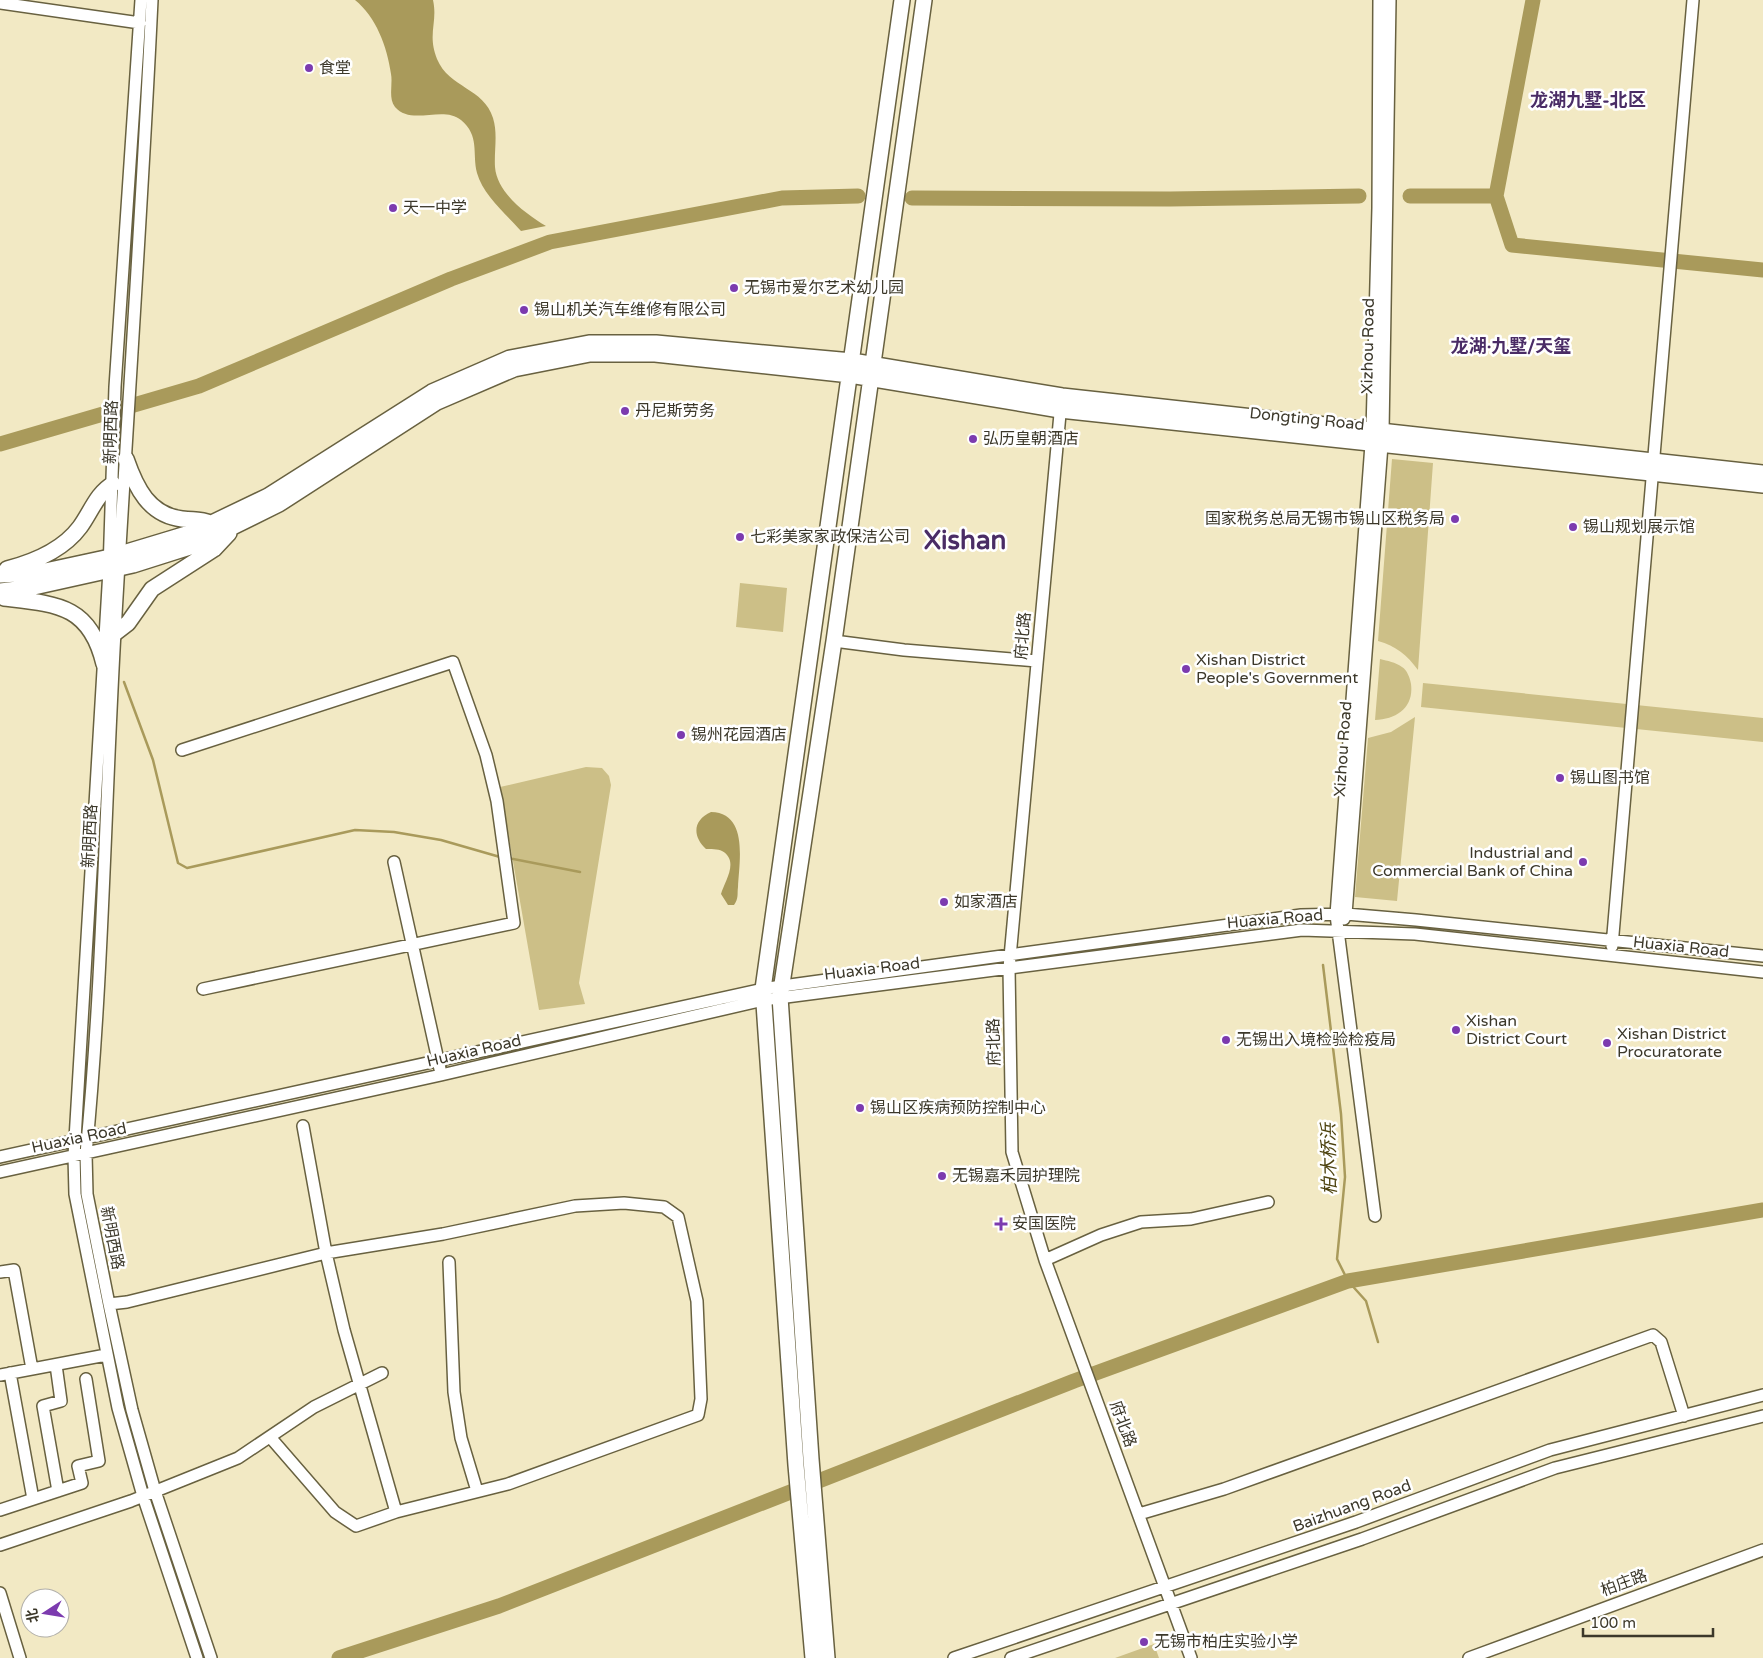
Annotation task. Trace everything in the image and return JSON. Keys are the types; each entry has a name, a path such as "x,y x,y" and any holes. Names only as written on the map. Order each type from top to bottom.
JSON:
{"main road":[{"path":"813,1658 796,1465 763,994 902,0"},
{"path":"827,1658 811,1459 781,991 834,641 924,0"},
{"path":"0,591 34,587 115,562 213,524 268,496 432,392 510,358 589,343 656,343 851,368"},
{"path":"0,575 36,573 115,562 196,545 278,504 437,402 514,369 590,354 655,354 851,368"},
{"name":"Dongting Road","path":"851,368 1061,403 1653,467 1763,473"},
{"path":"126,460 133,480 142,496 152,507 162,514 182,519 198,518 213,524"},
{"name":"Dongting Road","path":"1653,467 1763,485"},
{"path":"0,571 44,556 61,545 80,528 103,490 113,484"},
{"path":"115,633 128,623 152,589 214,549 235,527"},
{"path":"0,595 4,598 58,605 82,619 91,628 100,646 104,664"}],"street":[{"name":"新明西路","path":"141,0 135,113 115,387 113,438 115,633 107,820 86,1154 88,1194 108,1304 132,1410 154,1491 211,1658"},
{"name":"新明西路","path":"152,0 147,113 128,384 126,460 104,664 74,1156 76,1194 106,1355 118,1408 143,1496 198,1658"},
{"name":"Xizhou Road","path":"1377,438 1379,0"},
{"name":"Xizhou Road","path":"1375,1216 1339,930 1377,438 1390,0"},
{"path":"1612,956 1693,0"},
{"path":"0,3 140,23"},
{"name":"府北路","path":"1061,403 1009,968 1012,1152 1045,1260 1191,1658"},
{"path":"834,641 904,650 1037,660"},
{"path":"182,750 453,662 486,755 497,801 514,923 203,989"},
{"path":"394,862 441,1076"},
{"name":"Huaxia Road","path":"0,1158 88,1136 763,994 1010,953 1302,915 1341,914 1763,956"},
{"name":"Huaxia Road","path":"781,991 1009,968 1302,930 1415,934 1763,972"},
{"name":"Huaxia Road","path":"0,1172 441,1076 763,994"},
{"path":"303,1126 326,1253 359,1384 396,1512"},
{"path":"1045,1260 1101,1235 1140,1222 1191,1219 1268,1202"},
{"path":"108,1304 127,1302 326,1253 443,1234 575,1206 624,1204 664,1207 678,1217 697,1301 701,1399 698,1416 508,1484 396,1512 356,1526 336,1512 270,1437"},
{"path":"449,1262 454,1392 461,1438 477,1492"},
{"path":"0,1272 14,1270 32,1369"},
{"path":"1138,1514 1224,1489 1653,1335 1661,1342 1684,1416"},
{"path":"33,1499 5,1374 106,1355"},
{"path":"56,1365 61,1401 43,1406 58,1491"},
{"path":"0,1544 143,1496 238,1458 314,1407 382,1373"},
{"path":"0,1510 82,1483 78,1466 99,1461 86,1379"},
{"name":"Baizhuang Road","path":"954,1658 1356,1522 1550,1450 1763,1395"},
{"name":"Baizhuang Road","path":"1011,1658 1362,1539 1555,1468 1763,1416"},
{"name":"柏庄路","path":"1469,1658 1763,1550"},
{"path":"0,1593 20,1658"}],"shaded area":[{"path":"355,0 433,0 434,50 442,69 482,100 489,108 496,136 495,167 497,177 514,202 546,226 521,231 490,197 477,173 471,132 461,120 445,114 410,115 395,107 392,99 387,53 375,24"},
{"path":"1392,459 1433,463 1418,670 1401,652 1378,641"},
{"path":"740,583 787,588 783,632 736,627"},
{"path":"1380,659 1404,668 1410,679 1411,692 1407,705 1397,714 1375,720"},
{"path":"1423,683 1763,718 1763,742 1421,707"},
{"path":"1415,717 1397,901 1355,897 1368,738 1391,732"},
{"path":"586,767 602,768 609,776 611,785 579,983 585,1004 539,1010 500,787"},
{"path":"711,812 723,814 737,830 740,865 738,896 734,905 728,905 721,894 729,872 730,860 720,850 706,849 698,839 696,829 698,824 705,815"},
{"path":"1154,1644 1159,1658 1115,1658"}],"waterway":[{"path":"1410,196 1496,196 1533,0"},
{"path":"0,444 199,386 451,279 550,242 782,198 858,196"},
{"path":"912,198 1170,199 1359,196"},
{"path":"1496,196 1512,245 1763,270"},
{"path":"124,682 153,760 178,863 187,868 355,830 394,832 441,840 500,857"},
{"path":"508,858 580,872"},
{"name":"柏木桥浜","path":"1323,965 1341,1114 1345,1177 1337,1259 1348,1281 1366,1301 1378,1342"},
{"path":"339,1658 499,1606 1074,1381 1348,1281 1763,1210"}],"place":[{"name":"食堂","path":"309,68"},
{"name":"天一中学","path":"393,208"},
{"name":"无锡市爱尔艺术幼儿园","path":"734,288"},
{"name":"锡山机关汽车维修有限公司","path":"524,310"},
{"name":"丹尼斯劳务","path":"625,411"},
{"name":"弘历皇朝酒店","path":"973,439"},
{"name":"国家税务总局无锡市锡山区税务局","path":"1455,519"},
{"name":"锡山规划展示馆","path":"1573,527"},
{"name":"七彩美家家政保洁公司","path":"740,537"},
{"name":"Xishan District People's Government","path":"1186,669"},
{"name":"锡州花园酒店","path":"681,735"},
{"name":"锡山图书馆","path":"1560,778"},
{"name":"Industrial and Commercial Bank of China","path":"1583,862"},
{"name":"如家酒店","path":"944,902"},
{"name":"Xishan District Court","path":"1456,1030"},
{"name":"无锡出入境检验检疫局","path":"1226,1040"},
{"name":"Xishan District Procuratorate","path":"1607,1043"},
{"name":"锡山区疾病预防控制中心","path":"860,1108"},
{"name":"无锡嘉禾园护理院","path":"942,1176"},
{"name":"安国医院","path":"1001,1224"},
{"name":"无锡市柏庄实验小学","path":"1144,1642"}],"district":[{"name":"龙湖九墅-北区","path":"1588,100"},
{"name":"龙湖·九墅/天玺","path":"1511,346"},
{"name":"Xishan","path":"965,540"}]}
